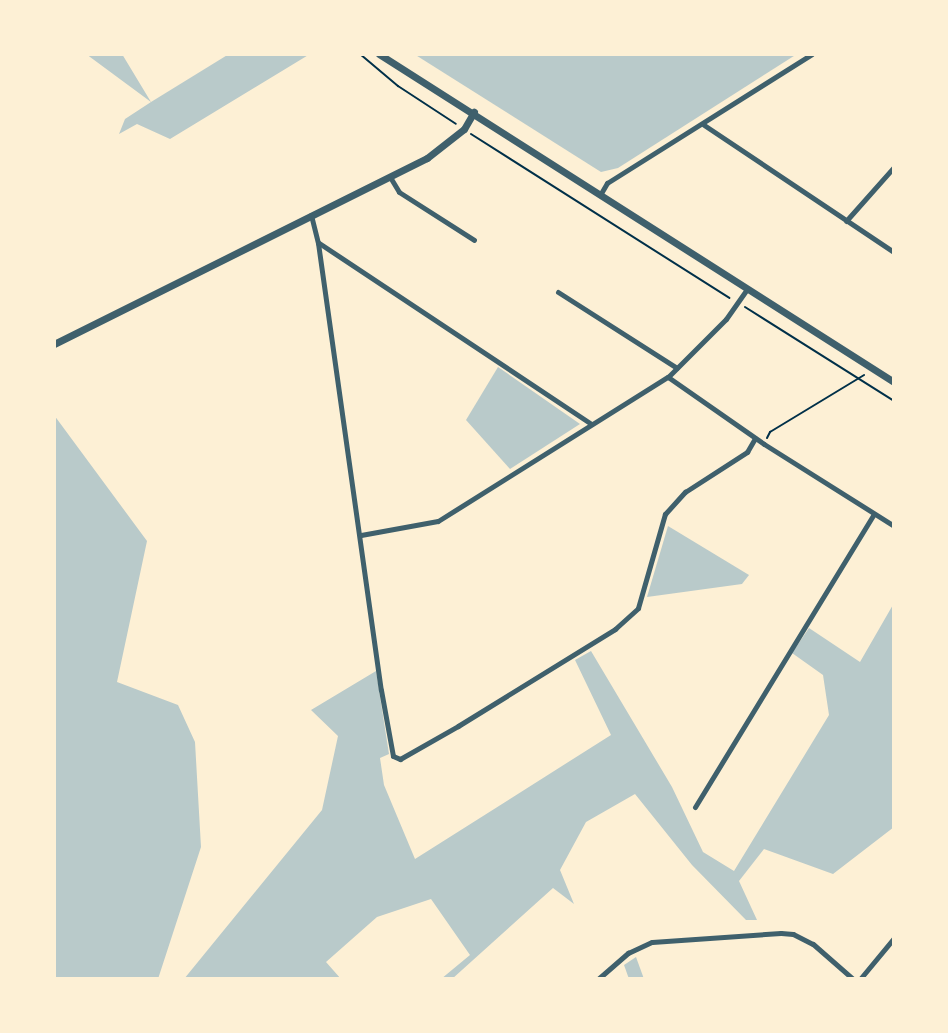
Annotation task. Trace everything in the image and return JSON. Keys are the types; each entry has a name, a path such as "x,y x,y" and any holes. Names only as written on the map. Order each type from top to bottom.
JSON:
{"street":[{"path":"379,54 894,382"},
{"path":"600,195 607,183 704,125 812,54"},
{"path":"54,344 427,158 464,129 474,112"},
{"path":"704,125 894,252"},
{"path":"846,221 894,167"},
{"path":"389,176 399,192 474,240"},
{"path":"311,214 318,243 393,756 400,759 458,726 615,629 638,608 665,514 685,492 747,452 755,438"},
{"path":"318,243 591,424"},
{"path":"361,535 438,521 668,377 738,303 747,289"},
{"path":"558,292 677,368"},
{"path":"668,377 764,444 894,526"},
{"path":"695,807 874,514"},
{"path":"598,979 628,953 652,942 781,933 793,934 813,944 853,979"},
{"path":"860,979 894,938"}],"path":[{"path":"360,54 398,86 464,129 894,401"},
{"path":"764,444 770,432 860,380 871,368"}],"shaded area":[{"path":"86,54 122,54 151,102"},
{"path":"229,54 310,54 170,139 137,124 119,134 125,119"},
{"path":"414,54 797,54 618,168 601,172"},
{"path":"498,367 580,424 510,469 466,420"},
{"path":"54,415 147,541 117,682 178,705 195,742 201,847 158,979 54,979"},
{"path":"668,526 749,575 742,584 647,597"},
{"path":"894,603 894,827 833,874 764,849 739,881 757,920 746,920 692,865 635,794 586,822 560,870 574,904 553,888 452,979 441,979 470,955 431,899 377,917 326,962 341,979 184,979 322,810 338,736 311,710 376,671 389,754 380,758 384,785 415,859 611,735 575,660 591,651 672,787 703,852 734,871 829,715 823,675 792,653 809,628 860,662"},
{"path":"636,957 644,979 629,979 624,965"}]}
